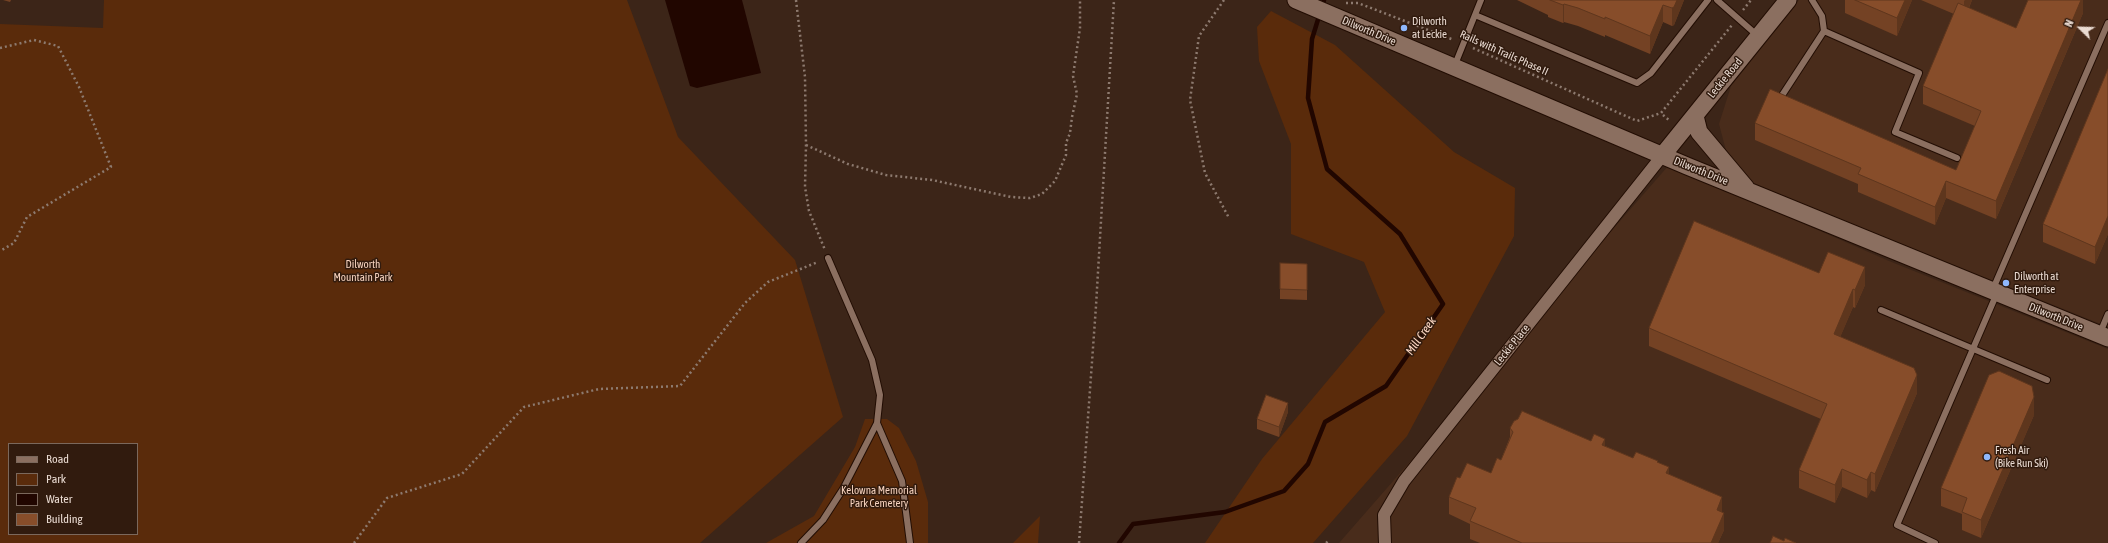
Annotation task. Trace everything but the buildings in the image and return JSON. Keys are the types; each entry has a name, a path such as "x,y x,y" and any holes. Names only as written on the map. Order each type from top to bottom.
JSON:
{"main road":[{"name":"Dilworth Drive","path":"1296,0 1313,7 1336,9 1454,67 1662,156 2104,336"},
{"name":"Leckie Road","path":"1662,156 1788,0"},
{"path":"1695,116 1699,132 1746,189"}],"street":[{"name":"Leckie Place","path":"1385,543 1384,514 1404,482 1662,156"}],"lane":[{"path":"1454,67 1481,0"},
{"path":"1476,15 1637,83 1651,73 1708,0"},
{"path":"1717,0 1759,36"},
{"path":"1786,103 1779,100 1824,32 1822,16 1812,0"},
{"path":"1935,543 1897,525 1973,349 1995,291 2108,23"},
{"path":"1824,32 1919,73 1895,132 1957,158"},
{"path":"801,543 823,520 843,489 877,423 880,395 872,360 828,258"},
{"path":"1881,310 2047,380"},
{"path":"2104,336 2108,314"},
{"path":"877,423 902,482 910,543"}],"path":[{"path":"354,543 387,498 462,474 524,407 598,389 680,386 745,303 768,282 828,258 808,205 805,187 805,77 796,0"},
{"path":"806,145 848,164 886,175 932,180 1010,197 1030,198 1042,194 1055,181 1066,156 1066,143 1070,133 1077,94 1073,76 1080,28 1080,0"},
{"path":"1079,543 1096,314 1114,0"},
{"path":"1224,0 1199,36 1190,100 1205,173 1228,218"},
{"path":"1737,18 1751,0"},
{"name":"Rails with Trails Phase II","path":"1336,9 1358,3 1464,44 1637,121 1661,113 1737,18"},
{"path":"0,48 34,40 58,46 79,87 111,167 27,217 14,243 0,251"},
{"path":"1663,115 1670,121"},
{"path":"1326,543 1330,540"}],"shaded area":[{"path":"1799,0 2108,0 2108,327 1748,182 1728,158 1719,124 1731,86"},
{"path":"1669,165 1889,261 2108,349 2108,543 1339,543"}],"green space":[{"name":"Dilworth Mountain Park","path":"104,0 627,0 678,137 795,260 843,417 700,543 0,543 0,24 103,28"},
{"path":"1271,11 1335,45 1454,152 1515,188 1514,236 1407,436 1313,543 1205,543 1262,459 1385,312 1364,262 1291,234 1291,144 1259,61 1257,27"},
{"name":"Kelowna Memorial Park Cemetery","path":"865,419 887,419 899,428 916,461 928,502 928,543 766,543 814,516 855,447"},
{"path":"1040,516 1038,543 1013,543"}],"water":[{"path":"665,0 742,0 761,73 697,88 690,86"}],"waterway":[{"name":"Mill Creek","path":"1119,543 1133,524 1225,512 1284,491 1308,464 1325,422 1386,386 1443,304 1400,234 1327,169 1308,98 1312,39 1324,0"}],"place":[{"name":"Dilworth at Leckie","path":"1404,28"},
{"name":"Dilworth at Enterprise","path":"2006,283"},
{"name":"Fresh Air (Bike Run Ski)","path":"1987,457"}]}
